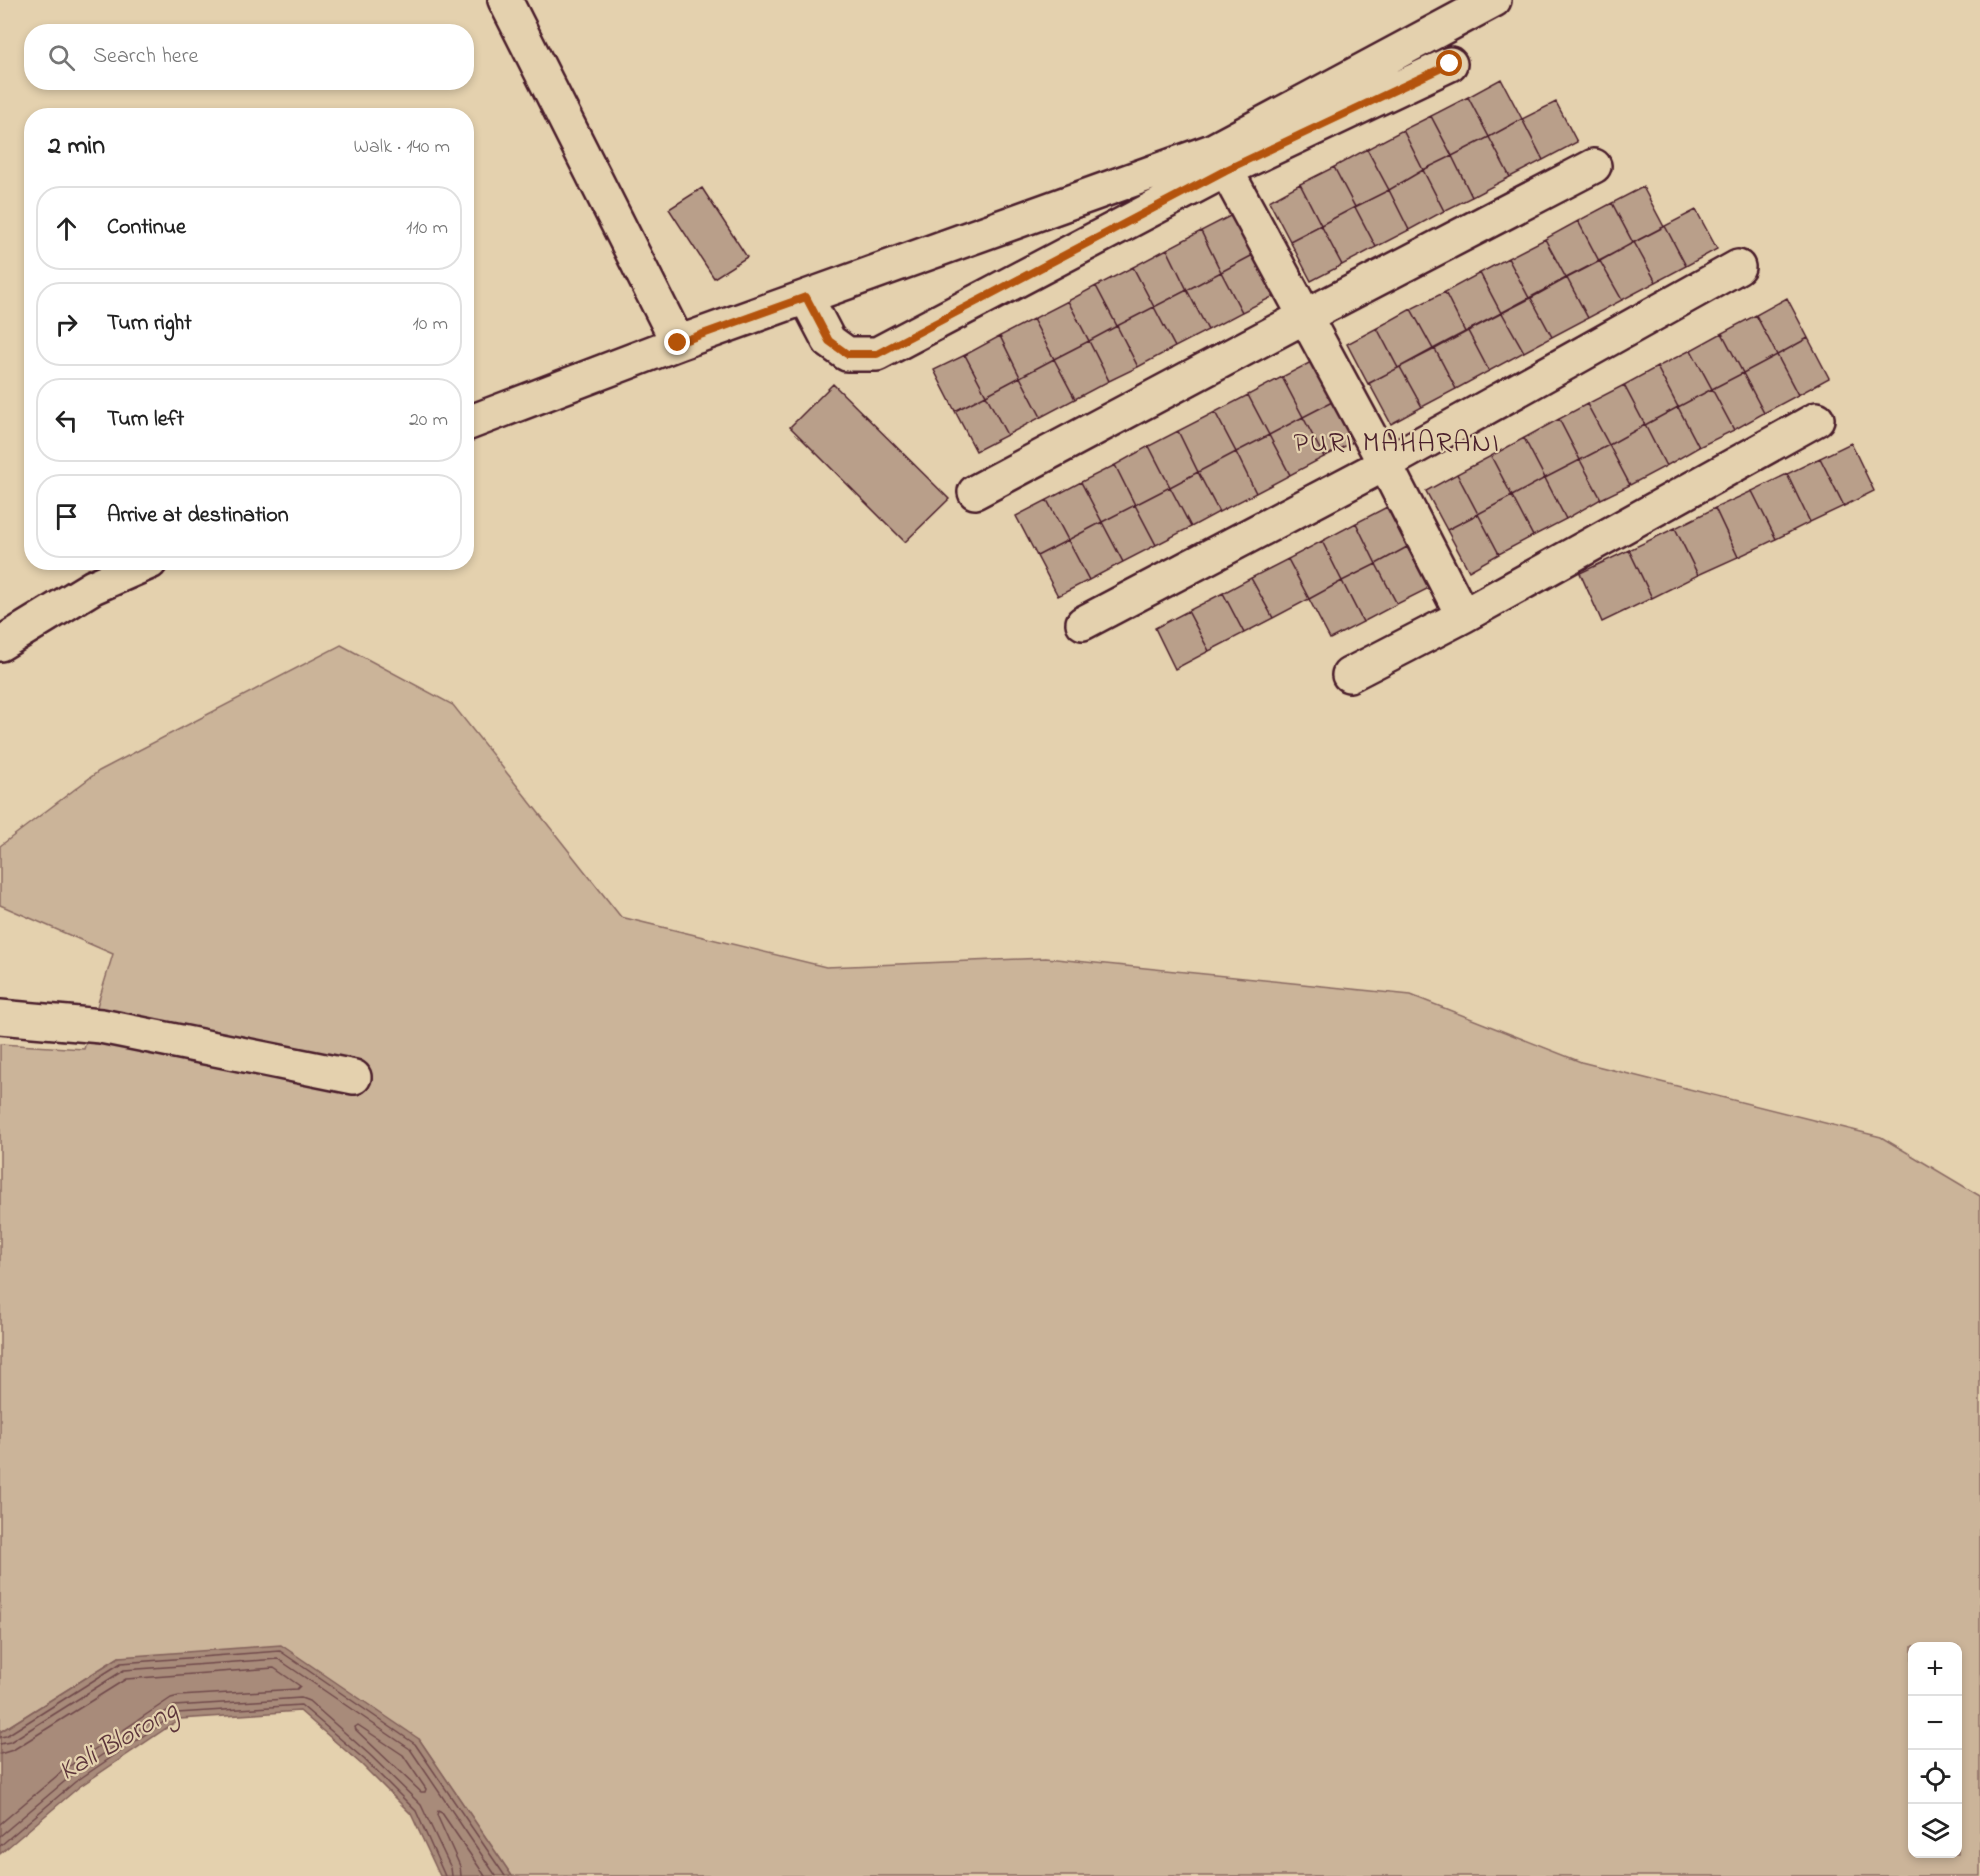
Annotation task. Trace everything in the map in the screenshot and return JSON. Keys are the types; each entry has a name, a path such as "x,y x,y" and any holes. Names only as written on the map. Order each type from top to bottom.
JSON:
{"street":[{"path":"505,0 678,343"},
{"path":"474,421 678,343 1212,151 1494,0"},
{"path":"806,297 829,341 847,354 877,354 1226,170 1450,64"},
{"path":"975,492 1594,166"},
{"path":"1226,170 1385,464 1463,616"},
{"path":"1083,623 1385,464 1738,267"},
{"path":"1349,675 1463,616 1817,419"},
{"path":"0,644 93,587 132,570"},
{"path":"0,1017 101,1026 354,1077"}],"shaded area":[{"path":"341,645 453,705 621,917 826,967 1046,958 1411,995 1581,1062 1881,1137 1980,1196 1980,1876 512,1876 419,1739 119,1657 0,1732 0,1044 84,1049 113,954 0,905 0,846 99,771"}],"water":[{"name":"Kali Blorong","path":"281,1645 419,1739 512,1876 440,1876 411,1814 361,1764 300,1711 180,1719 79,1787 0,1854 0,1732 119,1657"}],"building":[{"path":"1501,79 1522,119 1489,137 1468,97"},
{"path":"1468,97 1489,137 1452,156 1431,116"},
{"path":"1556,102 1577,142 1543,160 1522,119"},
{"path":"1431,116 1452,156 1423,170 1403,130"},
{"path":"1522,119 1543,160 1510,177 1489,137"},
{"path":"1403,130 1423,170 1389,190 1367,149"},
{"path":"1489,137 1510,177 1472,197 1452,156"},
{"path":"1367,149 1389,190 1355,207 1334,167"},
{"path":"1452,156 1472,197 1444,211 1423,170"},
{"path":"1334,167 1355,207 1321,225 1300,184"},
{"path":"1423,170 1444,211 1409,230 1389,190"},
{"path":"1300,184 1321,225 1290,241 1269,201"},
{"path":"1643,187 1664,227 1633,243 1612,203"},
{"path":"702,188 747,257 714,278 669,209"},
{"path":"1389,190 1409,230 1376,247 1355,207"},
{"path":"1612,203 1633,243 1599,261 1578,221"},
{"path":"1355,207 1376,247 1342,265 1321,225"},
{"path":"1696,210 1717,249 1686,266 1665,226"},
{"path":"1232,215 1253,255 1221,272 1201,231"},
{"path":"1578,221 1599,261 1566,278 1545,239"},
{"path":"1321,225 1342,265 1311,281 1290,241"},
{"path":"1665,226 1686,266 1656,282 1634,242"},
{"path":"1201,231 1221,272 1187,290 1167,249"},
{"path":"1545,239 1566,278 1529,298 1508,258"},
{"path":"1634,242 1656,282 1622,300 1600,261"},
{"path":"1167,249 1187,290 1154,307 1133,267"},
{"path":"1253,255 1274,296 1242,312 1221,272"},
{"path":"1508,258 1529,298 1501,313 1480,273"},
{"path":"1600,261 1622,300 1588,318 1567,278"},
{"path":"1133,267 1154,307 1117,326 1096,286"},
{"path":"1221,272 1242,312 1208,330 1187,290"},
{"path":"1480,273 1501,313 1465,332 1445,292"},
{"path":"1567,278 1588,318 1552,337 1531,298"},
{"path":"1096,286 1117,326 1089,341 1068,301"},
{"path":"1187,290 1208,330 1175,347 1154,307"},
{"path":"1445,292 1465,332 1433,349 1411,309"},
{"path":"1531,298 1552,337 1524,352 1502,313"},
{"path":"1787,298 1808,338 1777,355 1756,315"},
{"path":"1068,301 1089,341 1054,359 1033,319"},
{"path":"1154,307 1175,347 1138,367 1117,326"},
{"path":"1411,309 1433,349 1398,368 1377,328"},
{"path":"1502,313 1524,352 1489,371 1468,331"},
{"path":"1756,315 1777,355 1743,373 1722,333"},
{"path":"1033,319 1054,359 1020,377 1000,336"},
{"path":"1117,326 1138,367 1109,381 1089,341"},
{"path":"1377,328 1398,368 1368,384 1347,344"},
{"path":"1468,331 1489,371 1456,389 1435,349"},
{"path":"1722,333 1743,373 1712,389 1691,350"},
{"path":"1000,336 1020,377 986,395 965,355"},
{"path":"1808,338 1829,378 1798,395 1777,355"},
{"path":"1089,341 1109,381 1075,399 1054,359"},
{"path":"1435,349 1456,389 1422,407 1400,367"},
{"path":"1691,350 1712,389 1678,407 1657,367"},
{"path":"965,355 986,395 955,411 934,370"},
{"path":"1777,355 1798,395 1764,413 1743,373"},
{"path":"1054,359 1075,399 1041,417 1020,377"},
{"path":"1313,361 1334,401 1303,417 1282,377"},
{"path":"1400,367 1422,407 1391,424 1369,383"},
{"path":"1657,367 1678,407 1645,425 1624,385"},
{"path":"1743,373 1764,413 1734,430 1712,389"},
{"path":"1020,377 1041,417 1007,435 986,395"},
{"path":"1282,377 1303,417 1269,435 1248,395"},
{"path":"833,384 949,499 905,542 790,427"},
{"path":"1624,385 1645,425 1609,445 1587,404"},
{"path":"1712,389 1734,430 1699,447 1678,407"},
{"path":"986,395 1007,435 976,451 955,411"},
{"path":"1248,395 1269,435 1236,452 1215,412"},
{"path":"1334,401 1355,441 1324,457 1303,417"},
{"path":"1587,404 1609,445 1580,460 1559,419"},
{"path":"1678,407 1699,447 1666,466 1645,425"},
{"path":"1215,412 1236,452 1198,472 1178,431"},
{"path":"1303,417 1324,457 1290,475 1269,435"},
{"path":"1559,419 1580,460 1545,478 1524,438"},
{"path":"1645,425 1666,466 1630,485 1609,445"},
{"path":"1178,431 1198,472 1170,487 1149,446"},
{"path":"1269,435 1290,475 1256,493 1236,452"},
{"path":"1524,438 1545,478 1512,496 1491,456"},
{"path":"1851,443 1874,491 1844,506 1820,458"},
{"path":"1609,445 1630,485 1601,499 1580,460"},
{"path":"1149,446 1170,487 1135,505 1115,465"},
{"path":"1236,452 1256,493 1219,512 1198,472"},
{"path":"1491,456 1512,496 1478,514 1457,474"},
{"path":"1820,458 1844,506 1810,522 1787,474"},
{"path":"1580,460 1601,499 1566,519 1545,478"},
{"path":"1115,465 1135,505 1102,522 1081,482"},
{"path":"1198,472 1219,512 1191,527 1170,487"},
{"path":"1457,474 1478,514 1447,530 1426,491"},
{"path":"1787,474 1810,522 1776,539 1752,491"},
{"path":"1545,478 1566,519 1533,536 1512,496"},
{"path":"1081,482 1102,522 1068,540 1047,500"},
{"path":"1170,487 1191,527 1156,545 1135,505"},
{"path":"1752,491 1776,539 1738,557 1715,508"},
{"path":"1512,496 1533,536 1499,554 1478,514"},
{"path":"1047,500 1068,540 1037,556 1016,516"},
{"path":"1135,505 1156,545 1123,562 1102,522"},
{"path":"1387,507 1407,547 1376,564 1356,523"},
{"path":"1715,508 1738,557 1698,575 1675,528"},
{"path":"1478,514 1499,554 1469,571 1447,530"},
{"path":"1102,522 1123,562 1089,580 1068,540"},
{"path":"1356,523 1376,564 1342,581 1322,541"},
{"path":"1675,528 1698,575 1652,598 1629,550"},
{"path":"1068,540 1089,580 1058,596 1037,556"},
{"path":"1322,541 1342,581 1309,599 1288,559"},
{"path":"1407,547 1429,588 1397,604 1376,564"},
{"path":"1629,550 1652,598 1602,622 1580,573"},
{"path":"1288,559 1309,599 1273,618 1251,578"},
{"path":"1376,564 1397,604 1363,622 1342,581"},
{"path":"1251,578 1273,618 1244,633 1223,593"},
{"path":"1342,581 1363,622 1330,639 1309,599"},
{"path":"1223,593 1244,633 1209,651 1188,611"},
{"path":"1188,611 1209,651 1175,669 1155,628"}],"district":[{"name":"PURI MAHARANI","path":"1397,441"}],"route":[{"path":"678,343 806,297 829,341 847,354 877,354 1226,170 1450,64"}]}
